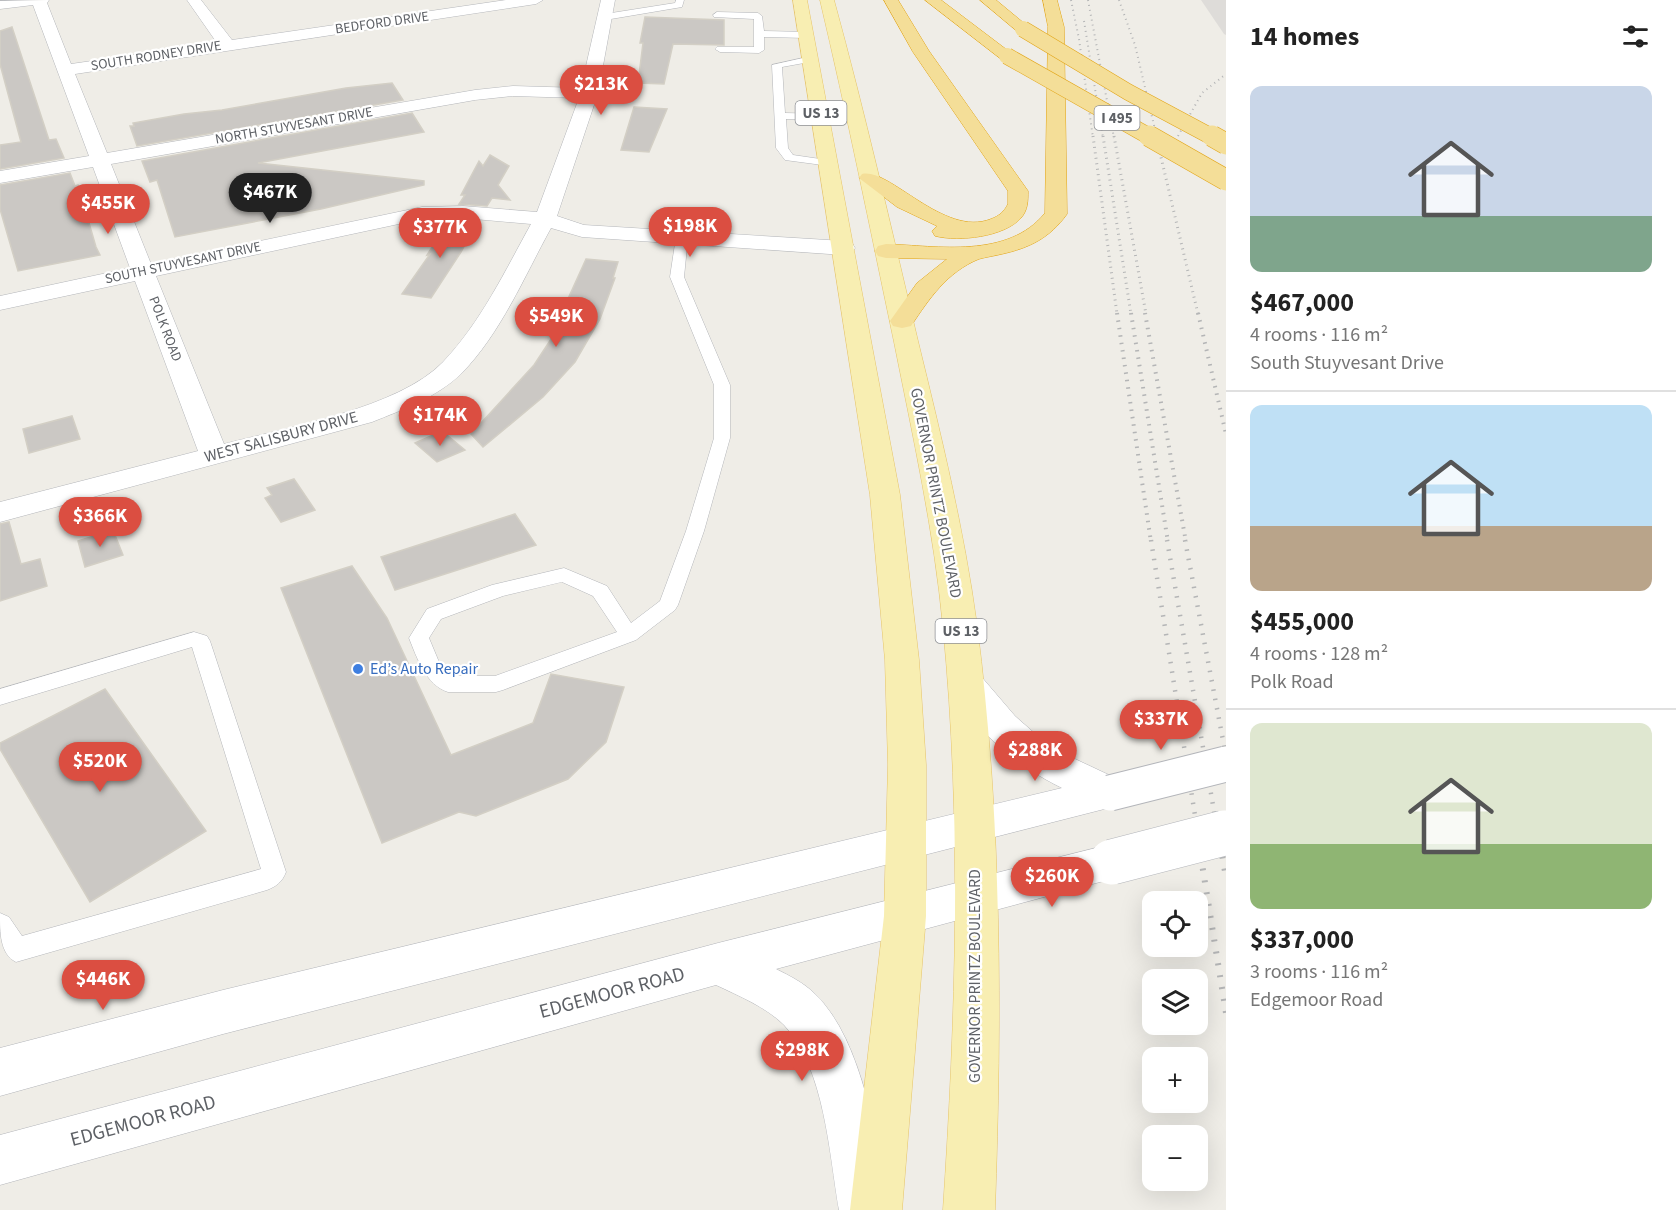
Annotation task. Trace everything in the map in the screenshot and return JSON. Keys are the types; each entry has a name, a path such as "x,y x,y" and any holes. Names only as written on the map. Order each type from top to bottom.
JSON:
{"highway":[{"path":"891,0 921,52 1018,191 1020,200 1010,216 973,242 927,283 902,321"},
{"name":"I 495","path":"932,0 1007,56 1226,180"},
{"name":"I 495","path":"987,0 1023,29 1128,92 1226,144"},
{"path":"881,229 910,230 1008,246 1028,240 1041,232 1056,214 1056,27 1050,0"},
{"path":"869,178 909,207 940,221 973,242"},
{"path":"886,251 973,242"}],"main road":[{"name":"US 13","path":"800,0 830,163 833,233 885,495 902,660 907,765 905,916 876,1210"},
{"name":"GOVERNOR PRINTZ BOULEVARD","path":"827,0 902,321 947,540 960,625 975,826 977,897 978,1018 969,1210"},
{"path":"812,59 844,65"},
{"name":"SOUTH STUYVESANT DRIVE","path":"833,233 881,229"},
{"name":"SOUTH STUYVESANT DRIVE","path":"833,233 886,251"}],"street":[{"path":"0,5 40,0"},
{"name":"POLK ROAD","path":"40,0 214,455"},
{"name":"SOUTH RODNEY DRIVE","path":"66,70 228,46 194,0"},
{"name":"BEDFORD DRIVE","path":"228,46 536,0"},
{"path":"373,9 385,22"},
{"name":"WEST SALISBURY DRIVE","path":"0,512 362,416 399,402 444,374 469,350 484,329 545,219 590,93 607,9"},
{"name":"NORTH STUYVESANT DRIVE","path":"0,177 486,93 530,91 590,93"},
{"name":"SOUTH STUYVESANT DRIVE","path":"545,219 590,210"},
{"name":"SOUTH STUYVESANT DRIVE","path":"0,303 422,213 463,212 545,219 582,231 684,227 833,233"},
{"path":"966,683 1015,739 1032,752 1057,768 1110,793"},
{"path":"0,1072 223,1012 1226,764"},
{"name":"EDGEMOOR ROAD","path":"0,1160 718,964 1226,832"},
{"path":"718,964 765,987 800,1011 824,1044 841,1094 865,1210"}],"lane":[{"path":"607,9 679,5 681,0"},
{"path":"717,15 758,16 760,34 759,50 720,49"},
{"path":"760,34 808,35"},
{"path":"812,59 777,65 782,148 789,158 830,163"},
{"path":"780,116 822,117"},
{"path":"629,635 600,591 564,575 499,590 434,614 420,638 431,666 448,684 496,684 629,635 668,605 695,531 722,438 722,385 677,277 684,227"},
{"path":"0,697 194,639 200,641 274,872 267,879 16,950 0,925"}],"shaded area":[{"path":"1201,0 1226,0 1226,35 1224,34"}],"building":[{"path":"645,17 724,20 724,45 673,44 664,84 638,83 643,43 640,43"},
{"path":"12,27 49,140 56,139 64,158 0,169 0,145 21,142 0,64 0,31"},
{"path":"392,83 403,100 137,146 130,126 134,126 133,123 184,114 222,110 346,88"},
{"path":"634,107 667,109 649,152 621,150"},
{"path":"412,113 424,132 258,163 424,181 424,185 321,209 175,237 157,180 150,182 142,161"},
{"path":"490,155 509,166 498,185 510,200 492,198 487,206 459,204 465,195 461,195 479,161 483,166"},
{"path":"70,173 75,186 78,185 100,255 18,271 0,209 0,185"},
{"path":"449,221 477,222 461,252 431,298 402,294 430,254 427,255"},
{"path":"586,259 618,262 613,278 615,278 600,319 575,362 543,397 483,447 471,434 534,365 561,324 557,323"},
{"path":"72,416 80,439 29,453 23,429"},
{"path":"442,431 465,450 437,462 415,443"},
{"path":"294,479 315,510 281,522 265,498 272,495 267,488"},
{"path":"515,514 536,545 395,590 381,557"},
{"path":"9,522 21,564 40,559 47,586 0,601 0,524"},
{"path":"113,530 123,555 85,567 78,541"},
{"path":"352,566 387,618 451,755 533,723 551,674 624,687 606,742 568,779 476,816 459,812 382,843 281,588"},
{"path":"105,689 206,831 90,902 0,749 0,743"}],"railway":[{"path":"1071,0 1093,138"},
{"path":"1088,0 1114,138"},
{"path":"1119,0 1135,45 1157,138"},
{"path":"1084,21 1103,138"},
{"path":"1178,136 1202,93 1226,74"},
{"path":"1093,136 1117,314"},
{"path":"1103,136 1131,314"},
{"path":"1114,136 1146,314"},
{"path":"1156,136 1198,314"},
{"path":"1117,313 1151,542"},
{"path":"1131,313 1168,542"},
{"path":"1145,313 1186,542"},
{"path":"1198,313 1226,434"},
{"path":"1151,540 1198,834"},
{"path":"1167,540 1218,834"},
{"path":"1185,540 1226,756"},
{"path":"1197,833 1226,1013"},
{"path":"1218,833 1226,877"}],"place":[{"name":"Ed’s Auto Repair","path":"358,669"}]}
